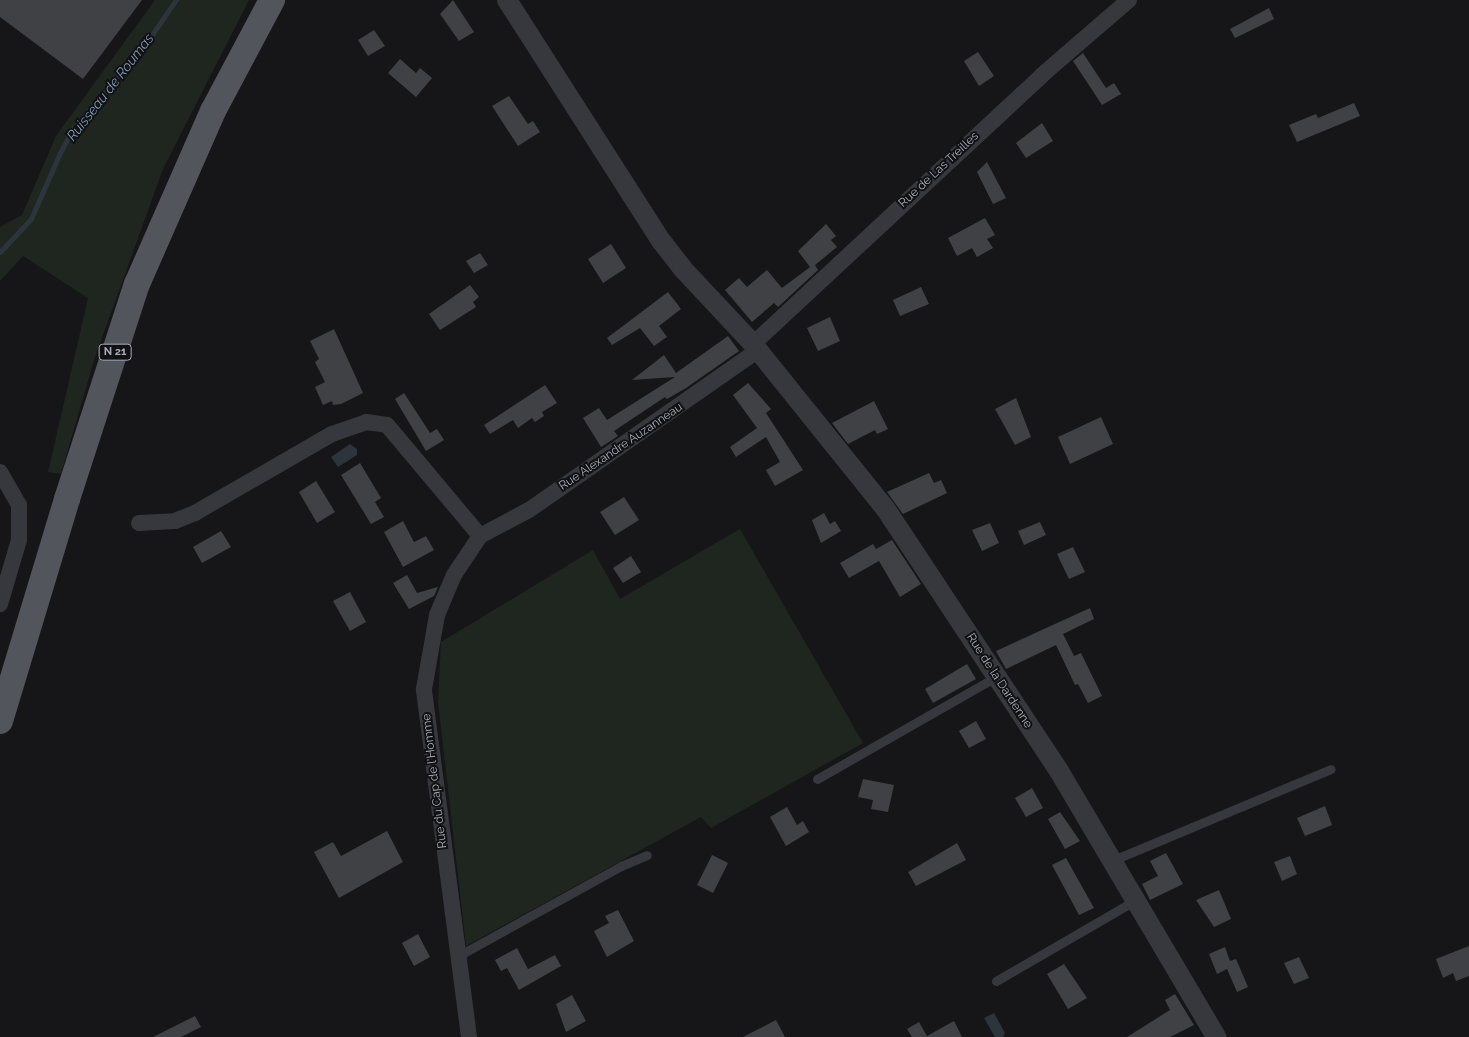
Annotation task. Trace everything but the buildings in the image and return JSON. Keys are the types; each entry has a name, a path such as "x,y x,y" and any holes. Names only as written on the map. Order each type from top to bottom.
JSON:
{"main road":[{"name":"N 21","path":"0,721 67,499 137,284 214,112 272,0"}],"street":[{"name":"Rue de la Dardenne","path":"507,0 662,242 682,268 755,347 885,508 1059,771 1134,902 1216,1037"},
{"name":"Rue de Las Treilles","path":"755,347 1042,75 1129,0"},
{"name":"Rue Alexandre Auzanneau","path":"480,536 529,510 755,347"},
{"path":"139,523 175,521 195,513 332,434 366,422 387,425 480,536"},
{"path":"0,472 19,505 19,540 0,604"},
{"name":"Rue du Cap de l'Homme","path":"468,1037 424,688 438,615 454,575 480,536"}],"lane":[{"path":"817,778 996,677"},
{"path":"1111,861 1331,769"},
{"path":"458,956 621,866 646,855"},
{"path":"996,981 1134,902"}],"shaded area":[{"path":"155,0 249,0 163,169 94,360 61,474 48,472 88,298 23,256 0,281 0,227 22,215 56,136"},
{"path":"350,444 357,449 357,455 338,467 331,457"},
{"path":"740,529 863,743 711,828 701,817 466,946 438,702 441,642 593,550 620,599"},
{"path":"994,1013 1005,1033 1003,1037 995,1037 984,1018"}],"waterway":[{"name":"Ruisseau de Roumas","path":"0,252 31,219 60,153 73,129 140,52 176,0"}]}
